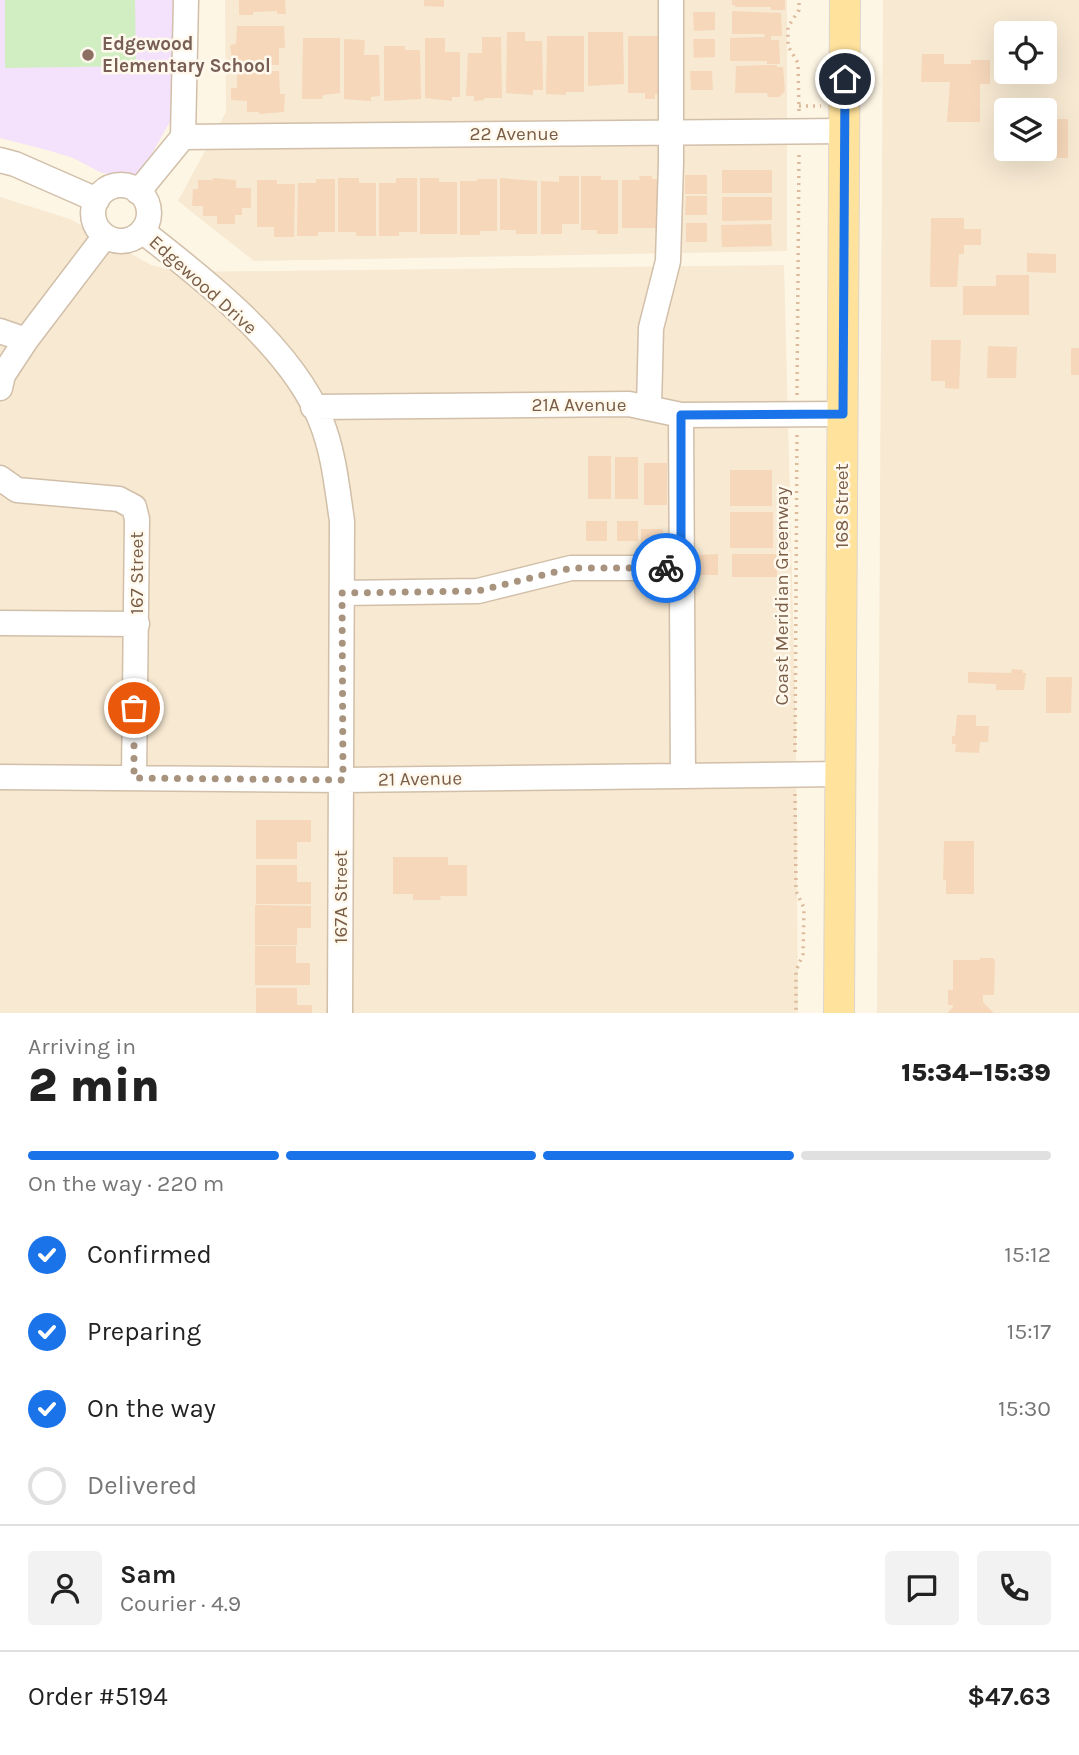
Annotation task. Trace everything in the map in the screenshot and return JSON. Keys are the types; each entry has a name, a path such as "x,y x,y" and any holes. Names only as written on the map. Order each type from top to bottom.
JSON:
{"main road":[{"name":"168 Street","path":"839,1013 845,0"}],"street":[{"path":"138,192 183,137 186,0"},
{"path":"649,407 650,328 668,261 671,0"},
{"name":"22 Avenue","path":"183,137 845,131"},
{"path":"0,160 97,200"},
{"path":"111,187 130,187 138,192 144,198 149,215 142,231 129,240 112,240 105,236 93,216 97,200 111,187"},
{"name":"Edgewood Drive","path":"142,231 246,318 288,366 321,421 334,468 342,521 343,780"},
{"path":"0,388 3,375 26,340 105,236"},
{"path":"0,331 26,340"},
{"name":"21A Avenue","path":"313,407 629,404 681,415 843,414"},
{"path":"681,415 683,776"},
{"name":"167 Street","path":"0,478 17,490 119,499 134,507 137,519 134,778"},
{"path":"342,593 478,591 571,568 681,568"},
{"path":"0,622 137,624"},
{"name":"21 Avenue","path":"0,777 343,780 840,774"},
{"name":"167A Street","path":"340,1013 343,780"}],"path":[{"path":"799,0 799,10 788,27 788,46 799,63 799,117"},
{"path":"797,389 799,152"},
{"name":"Coast Meridian Greenway","path":"795,756 797,436"},
{"path":"795,792 796,891 804,908 803,954 796,971 796,1013"}],"shaded area":[{"name":"Edgewood Elementary School","path":"0,0 173,0 177,109 139,177 122,178 100,172 73,158 0,138"},
{"path":"225,0 787,0 787,251 254,261 178,201 226,112"},
{"path":"883,0 1079,0 1079,1013 877,1013"},
{"path":"0,197 70,219 151,265 180,272 784,265 796,734 798,1013 0,1013"}],"green space":[{"path":"5,0 135,0 136,66 5,68"}],"building":[{"path":"239,0 285,0 286,14 277,14 277,11 239,15"},
{"path":"424,0 444,0 444,7 424,6"},
{"path":"732,0 785,0 785,10 771,10 771,7 735,7"},
{"path":"732,11 781,13 782,36 771,36 771,40 779,40 780,64 767,64 767,61 730,61 730,38 765,37 764,34 732,34"},
{"path":"693,12 715,12 715,30 694,31"},
{"path":"237,26 284,26 285,48 279,48 279,65 261,65 262,71 279,71 280,94 285,94 284,112 247,112 247,101 231,100 231,88 237,88 237,71 249,71 249,66 233,66 230,45 236,44"},
{"path":"507,32 525,32 525,41 542,41 543,90 533,90 533,95 506,93"},
{"path":"588,32 623,32 624,84 588,86"},
{"path":"547,36 584,36 584,92 546,94"},
{"path":"628,36 665,36 665,95 655,94 655,99 645,99 645,93 628,93"},
{"path":"482,37 501,37 502,98 474,101 474,96 466,96 468,53 482,53"},
{"path":"303,38 340,38 340,93 323,95 322,99 302,99"},
{"path":"425,38 445,38 445,52 460,52 460,97 452,97 452,101 425,98"},
{"path":"344,39 365,40 364,55 379,55 380,96 371,97 371,101 344,99"},
{"path":"693,39 715,39 715,57 694,58"},
{"path":"384,46 405,46 405,50 420,50 421,99 384,101"},
{"path":"922,54 944,54 944,64 971,64 971,60 990,60 990,84 980,84 980,122 947,122 950,82 921,82"},
{"path":"736,66 783,67 785,91 779,97 768,97 767,93 735,93"},
{"path":"690,71 712,71 713,90 691,90"},
{"path":"1057,119 1068,119 1068,158 1057,158"},
{"path":"722,170 772,170 772,193 722,193"},
{"path":"685,175 707,175 707,194 685,194"},
{"path":"559,176 579,176 579,224 562,224 562,234 541,234 541,181 559,182"},
{"path":"581,176 601,176 601,180 618,180 618,234 597,234 597,230 581,230"},
{"path":"639,176 659,179 659,228 622,228 622,180 640,180"},
{"path":"338,178 359,178 359,183 376,183 376,236 338,232"},
{"path":"396,178 417,178 417,232 379,236 379,183 396,183"},
{"path":"420,178 457,182 457,234 420,234"},
{"path":"500,178 537,181 537,234 516,234 516,230 500,230"},
{"path":"316,179 335,179 335,232 318,232 318,236 297,236 298,183 316,183"},
{"path":"497,179 497,231 480,231 480,235 460,235 460,181"},
{"path":"198,180 236,180 236,188 251,188 251,208 242,208 242,215 235,215 235,224 217,224 217,216 203,216 203,206 192,206 193,189 198,189"},
{"path":"257,180 295,184 294,237 274,237 274,227 257,227"},
{"path":"686,196 707,196 707,215 685,215"},
{"path":"722,197 772,197 772,220 722,221"},
{"path":"931,218 964,218 964,229 981,229 981,245 964,245 964,254 959,254 957,287 930,287"},
{"path":"686,223 707,223 707,242 686,242"},
{"path":"771,224 772,246 722,247 721,225"},
{"path":"1027,253 1056,254 1056,273 1027,272"},
{"path":"996,275 1029,275 1029,315 963,315 963,286 996,286"},
{"path":"931,340 961,340 959,389 945,388 945,381 931,381"},
{"path":"988,346 1017,347 1016,378 987,378"},
{"path":"1071,348 1079,348 1079,375 1071,375"},
{"path":"588,456 611,456 611,499 588,499"},
{"path":"615,457 638,457 638,499 615,499"},
{"path":"644,463 667,463 667,505 644,505"},
{"path":"730,470 772,470 772,506 730,506"},
{"path":"730,512 773,512 773,548 730,548"},
{"path":"586,521 607,521 607,541 586,541"},
{"path":"617,521 638,521 638,541 617,541"},
{"path":"641,529 663,529 663,550 641,550"},
{"path":"718,554 718,575 697,575 697,555"},
{"path":"732,554 777,554 777,577 732,577"},
{"path":"1012,669 1026,673 1024,690 996,690 996,684 968,683 968,672 1011,673"},
{"path":"1046,677 1072,677 1071,713 1046,713"},
{"path":"957,715 976,715 976,726 989,726 988,742 980,742 979,753 955,752 956,744 952,744 952,736 955,736"},
{"path":"256,820 311,820 311,842 297,842 297,859 256,859"},
{"path":"944,841 974,841 974,894 946,894 946,880 943,880"},
{"path":"393,857 448,857 448,865 467,865 467,896 413,900 413,894 393,894"},
{"path":"256,865 297,865 297,882 311,882 311,904 256,904"},
{"path":"255,905 311,906 311,928 297,928 297,945 255,945"},
{"path":"255,946 296,946 296,963 310,963 310,985 255,985"},
{"path":"993,958 995,961 994,995 983,995 983,1002 994,1013 947,1013 953,1007 948,1005 948,990 953,990 953,960"},
{"path":"256,988 297,988 297,1005 312,1005 312,1013 256,1013"}],"way so far":[{"path":"134,708 134,778 343,780 342,593 478,591 571,568 666,568"}],"place":[{"name":"Edgewood Elementary School","path":"88,55"}],"route":[{"path":"666,568 681,568 681,415 843,414 845,79"}]}
